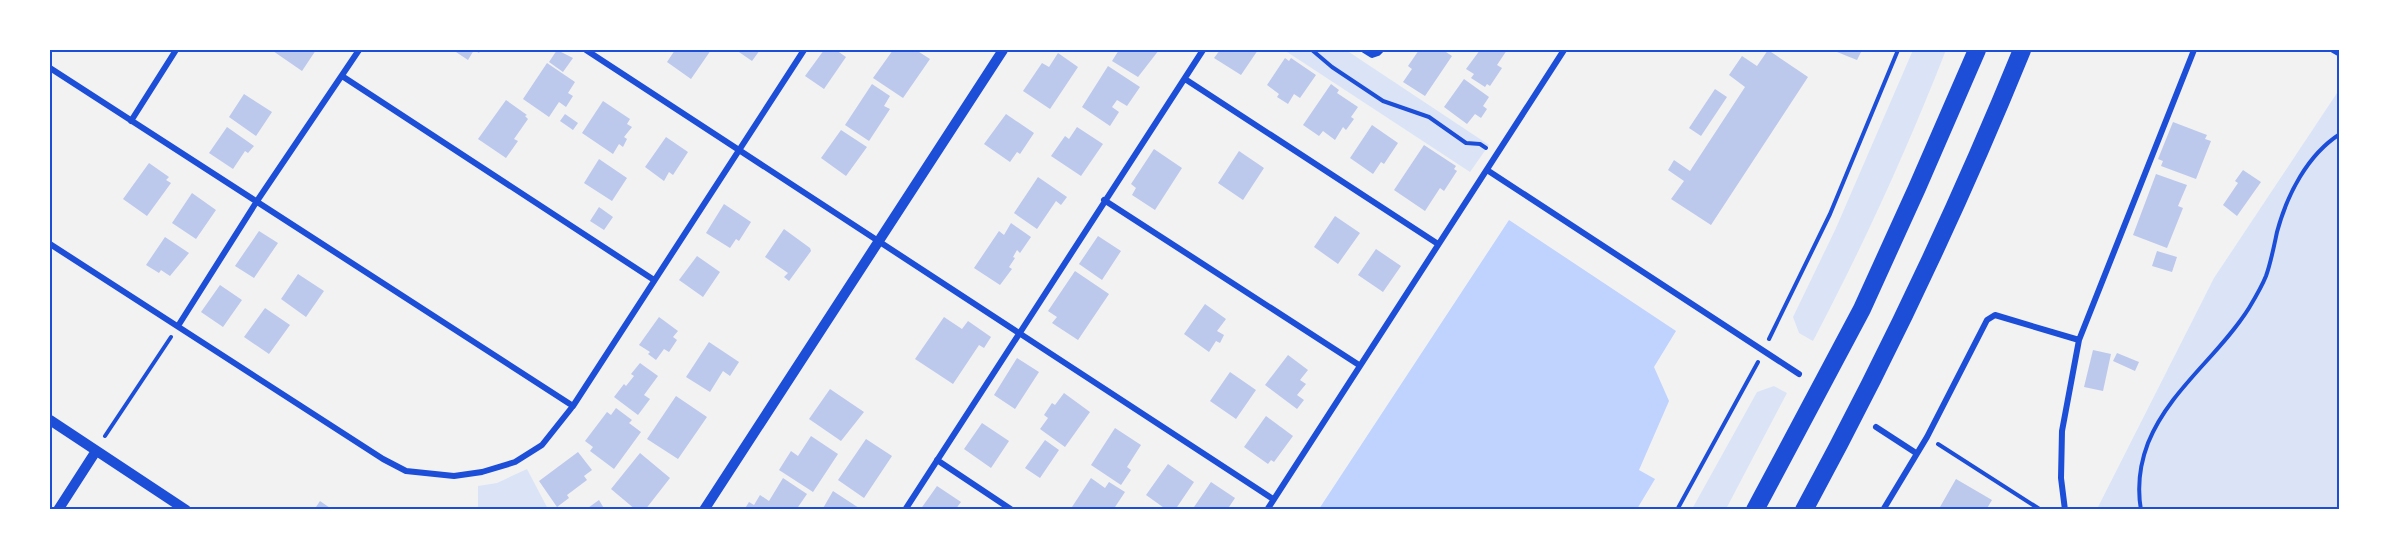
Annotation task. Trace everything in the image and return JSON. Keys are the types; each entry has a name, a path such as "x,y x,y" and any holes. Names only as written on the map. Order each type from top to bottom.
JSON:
{"highway":[{"path":"1755,510 1862,309 1977,50"},
{"path":"1804,510 1897,328 1963,187 2022,50"}],"street":[{"path":"131,121 176,50"},
{"path":"178,326 257,201 359,50"},
{"path":"586,50 1273,499"},
{"path":"50,244 405,471 454,476 482,472 515,462 542,445 573,406 804,50"},
{"path":"704,510 1003,50"},
{"path":"905,510 1203,50"},
{"path":"1364,50 1372,55 1381,50"},
{"path":"1267,510 1564,50"},
{"path":"2065,510 2061,478 2062,431 2079,340 2194,50"},
{"path":"2333,50 2340,54"},
{"path":"50,68 573,406"},
{"path":"342,76 654,280"},
{"path":"1185,79 1438,244"},
{"path":"1487,170 1799,374"},
{"path":"1104,200 1359,365"},
{"path":"1883,510 1927,437 1987,320 1995,315 2079,340"},
{"path":"50,420 186,510"},
{"path":"1876,427 1916,453"},
{"path":"58,510 96,450"},
{"path":"937,460 1012,510"}],"path":[{"path":"1312,50 1332,67 1383,101 1429,117 1466,143 1480,144 1497,155"},
{"path":"1677,510 1764,352 1830,214 1898,50"},
{"path":"2135,510 2141,509 2138,485 2144,456 2156,428 2182,387 2232,331 2249,307 2266,275 2282,215 2296,183 2328,141 2340,134"},
{"path":"96,450 178,326"},
{"path":"1927,437 2041,510"}],"shaded area":[{"path":"1284,50 1346,50 1489,145 1470,172"},
{"path":"1913,50 1946,50 1884,197 1813,341 1799,333 1793,317 1836,228"},
{"path":"2339,90 2339,509 2079,510 2098,507 2214,278"},
{"path":"1774,386 1787,393 1726,509 1692,509 1757,392"},
{"path":"527,469 548,509 478,509 478,486 497,483"}],"water":[{"path":"1509,220 1676,331 1654,367 1669,401 1639,470 1655,479 1637,509 1319,509"}],"building":[{"path":"274,50 316,50 302,71"},
{"path":"453,50 474,50 468,60"},
{"path":"557,50 573,58 563,72 549,62"},
{"path":"675,50 711,50 691,79 667,62"},
{"path":"736,50 760,50 752,61"},
{"path":"824,50 836,50 846,57 824,89 805,76"},
{"path":"893,50 916,50 930,59 903,98 873,78"},
{"path":"1119,50 1159,50 1138,77 1112,61"},
{"path":"1220,50 1258,50 1241,75 1214,58"},
{"path":"1419,50 1443,50 1452,56 1425,96 1403,82 1412,69 1408,66"},
{"path":"1480,50 1507,50 1497,65 1502,68 1490,86 1487,84 1485,87 1471,78 1474,74 1466,69"},
{"path":"1768,50 1808,77 1711,225 1671,199 1684,181 1668,170 1674,160 1690,171 1745,87 1729,75 1742,56 1757,66"},
{"path":"1832,50 1862,50 1857,60"},
{"path":"1058,53 1078,67 1050,109 1023,91 1042,63 1049,67"},
{"path":"1285,58 1289,61 1291,58 1316,75 1300,98 1294,94 1288,104 1277,97 1279,94 1267,85"},
{"path":"547,63 575,82 568,93 573,96 566,107 559,102 549,117 523,99"},
{"path":"1108,66 1140,87 1127,106 1117,100 1112,107 1119,112 1110,126 1082,107"},
{"path":"1464,79 1489,97 1483,106 1487,109 1481,118 1475,114 1467,124 1444,107"},
{"path":"872,84 890,96 884,106 890,109 869,141 845,125"},
{"path":"1331,84 1339,90 1337,93 1358,107 1351,117 1354,119 1346,130 1343,127 1335,140 1323,131 1319,136 1303,125"},
{"path":"1715,89 1727,97 1701,136 1689,128"},
{"path":"244,94 272,112 256,136 229,117"},
{"path":"506,100 527,115 525,116 528,119 514,139 518,141 506,158 478,139"},
{"path":"603,101 630,119 627,124 632,127 624,137 627,139 623,147 619,144 613,154 582,133"},
{"path":"565,114 578,123 573,130 560,121"},
{"path":"1006,114 1034,133 1020,154 1017,152 1010,162 984,144"},
{"path":"2173,122 2207,135 2205,139 2211,141 2196,179 2161,166 2163,161 2158,159"},
{"path":"1372,125 1398,143 1384,164 1381,162 1373,174 1350,158"},
{"path":"227,127 254,146 248,153 245,151 233,169 209,153"},
{"path":"1077,127 1103,144 1081,176 1051,156 1065,136 1069,139"},
{"path":"841,130 867,147 846,176 821,158"},
{"path":"666,137 688,152 673,175 669,172 664,181 645,167"},
{"path":"1424,145 1456,166 1454,169 1457,171 1444,191 1440,188 1425,211 1394,190"},
{"path":"1154,149 1182,168 1155,210 1132,195 1136,188 1131,184"},
{"path":"1239,151 1264,168 1243,200 1218,183"},
{"path":"599,159 627,178 612,201 584,183"},
{"path":"149,163 169,177 166,180 171,183 147,216 123,199"},
{"path":"2243,170 2261,182 2237,216 2223,205 2238,183 2235,181"},
{"path":"2156,174 2187,185 2178,206 2183,208 2167,248 2133,235"},
{"path":"1038,177 1067,197 1061,205 1056,201 1037,229 1014,213"},
{"path":"192,193 216,210 196,239 172,223"},
{"path":"724,204 751,222 739,241 736,239 730,248 706,233"},
{"path":"599,207 613,217 604,230 590,221"},
{"path":"1335,216 1360,233 1338,264 1314,247"},
{"path":"1011,223 1031,237 1020,253 1017,250 1009,267 1012,269 1000,285 974,268 999,231 1004,235"},
{"path":"784,229 811,251 789,281 784,277 788,273 765,257"},
{"path":"259,231 278,243 254,278 235,266"},
{"path":"1098,236 1121,251 1102,280 1079,264"},
{"path":"165,237 189,253 170,276 161,270 159,273 146,265"},
{"path":"1376,249 1401,266 1383,292 1358,275"},
{"path":"2157,251 2177,257 2172,272 2152,266"},
{"path":"697,256 720,272 703,297 679,280"},
{"path":"1075,271 1109,294 1078,340 1052,323 1057,317 1048,311"},
{"path":"298,274 324,291 306,317 281,299"},
{"path":"220,285 242,300 223,327 201,312"},
{"path":"1205,304 1226,319 1217,331 1224,335 1220,343 1216,341 1209,352 1184,334"},
{"path":"265,308 290,325 269,354 244,337"},
{"path":"659,317 678,331 673,337 677,340 669,352 664,349 656,360 648,354 650,352 639,345"},
{"path":"944,317 962,329 968,321 991,337 984,348 979,345 953,384 915,359"},
{"path":"709,342 739,362 730,376 723,371 710,392 686,377"},
{"path":"2093,350 2111,354 2103,391 2084,387"},
{"path":"2117,353 2139,362 2135,371 2113,361"},
{"path":"1288,355 1308,370 1300,380 1306,384 1297,395 1304,400 1297,409 1265,385"},
{"path":"1017,358 1039,372 1015,409 994,395"},
{"path":"640,363 658,376 644,395 650,399 638,415 614,397 634,376 631,374"},
{"path":"1230,372 1256,390 1236,419 1210,401"},
{"path":"830,389 864,412 841,441 809,419"},
{"path":"1064,393 1090,412 1065,447 1040,429 1048,418 1044,415 1052,403 1055,405"},
{"path":"676,396 707,417 678,459 647,439"},
{"path":"616,408 632,420 629,423 641,432 614,469 590,451 593,447 585,441 607,412 611,415"},
{"path":"1266,416 1293,436 1274,462 1271,460 1268,464 1244,447"},
{"path":"982,423 1009,441 991,468 964,449"},
{"path":"1115,428 1141,445 1127,467 1131,470 1121,485 1091,465"},
{"path":"811,436 838,454 813,492 779,470 791,451 798,456"},
{"path":"866,439 892,456 864,498 838,480"},
{"path":"1045,440 1059,450 1040,478 1025,468"},
{"path":"578,452 592,470 584,476 587,480 567,495 569,498 557,507 539,481"},
{"path":"640,453 670,478 645,510 636,510 611,489"},
{"path":"1168,464 1194,482 1175,510 1167,510 1146,495"},
{"path":"783,478 807,494 796,510 744,510 749,502 754,505 760,495 769,501"},
{"path":"1091,478 1105,488 1109,482 1125,492 1113,510 1070,510"},
{"path":"1956,479 1992,500 1986,510 1944,510 1940,507"},
{"path":"1211,482 1235,498 1227,510 1192,510"},
{"path":"937,486 961,502 955,510 920,510"},
{"path":"833,491 862,510 822,510"},
{"path":"599,500 605,510 585,510"},
{"path":"320,501 333,510 314,510"}]}
